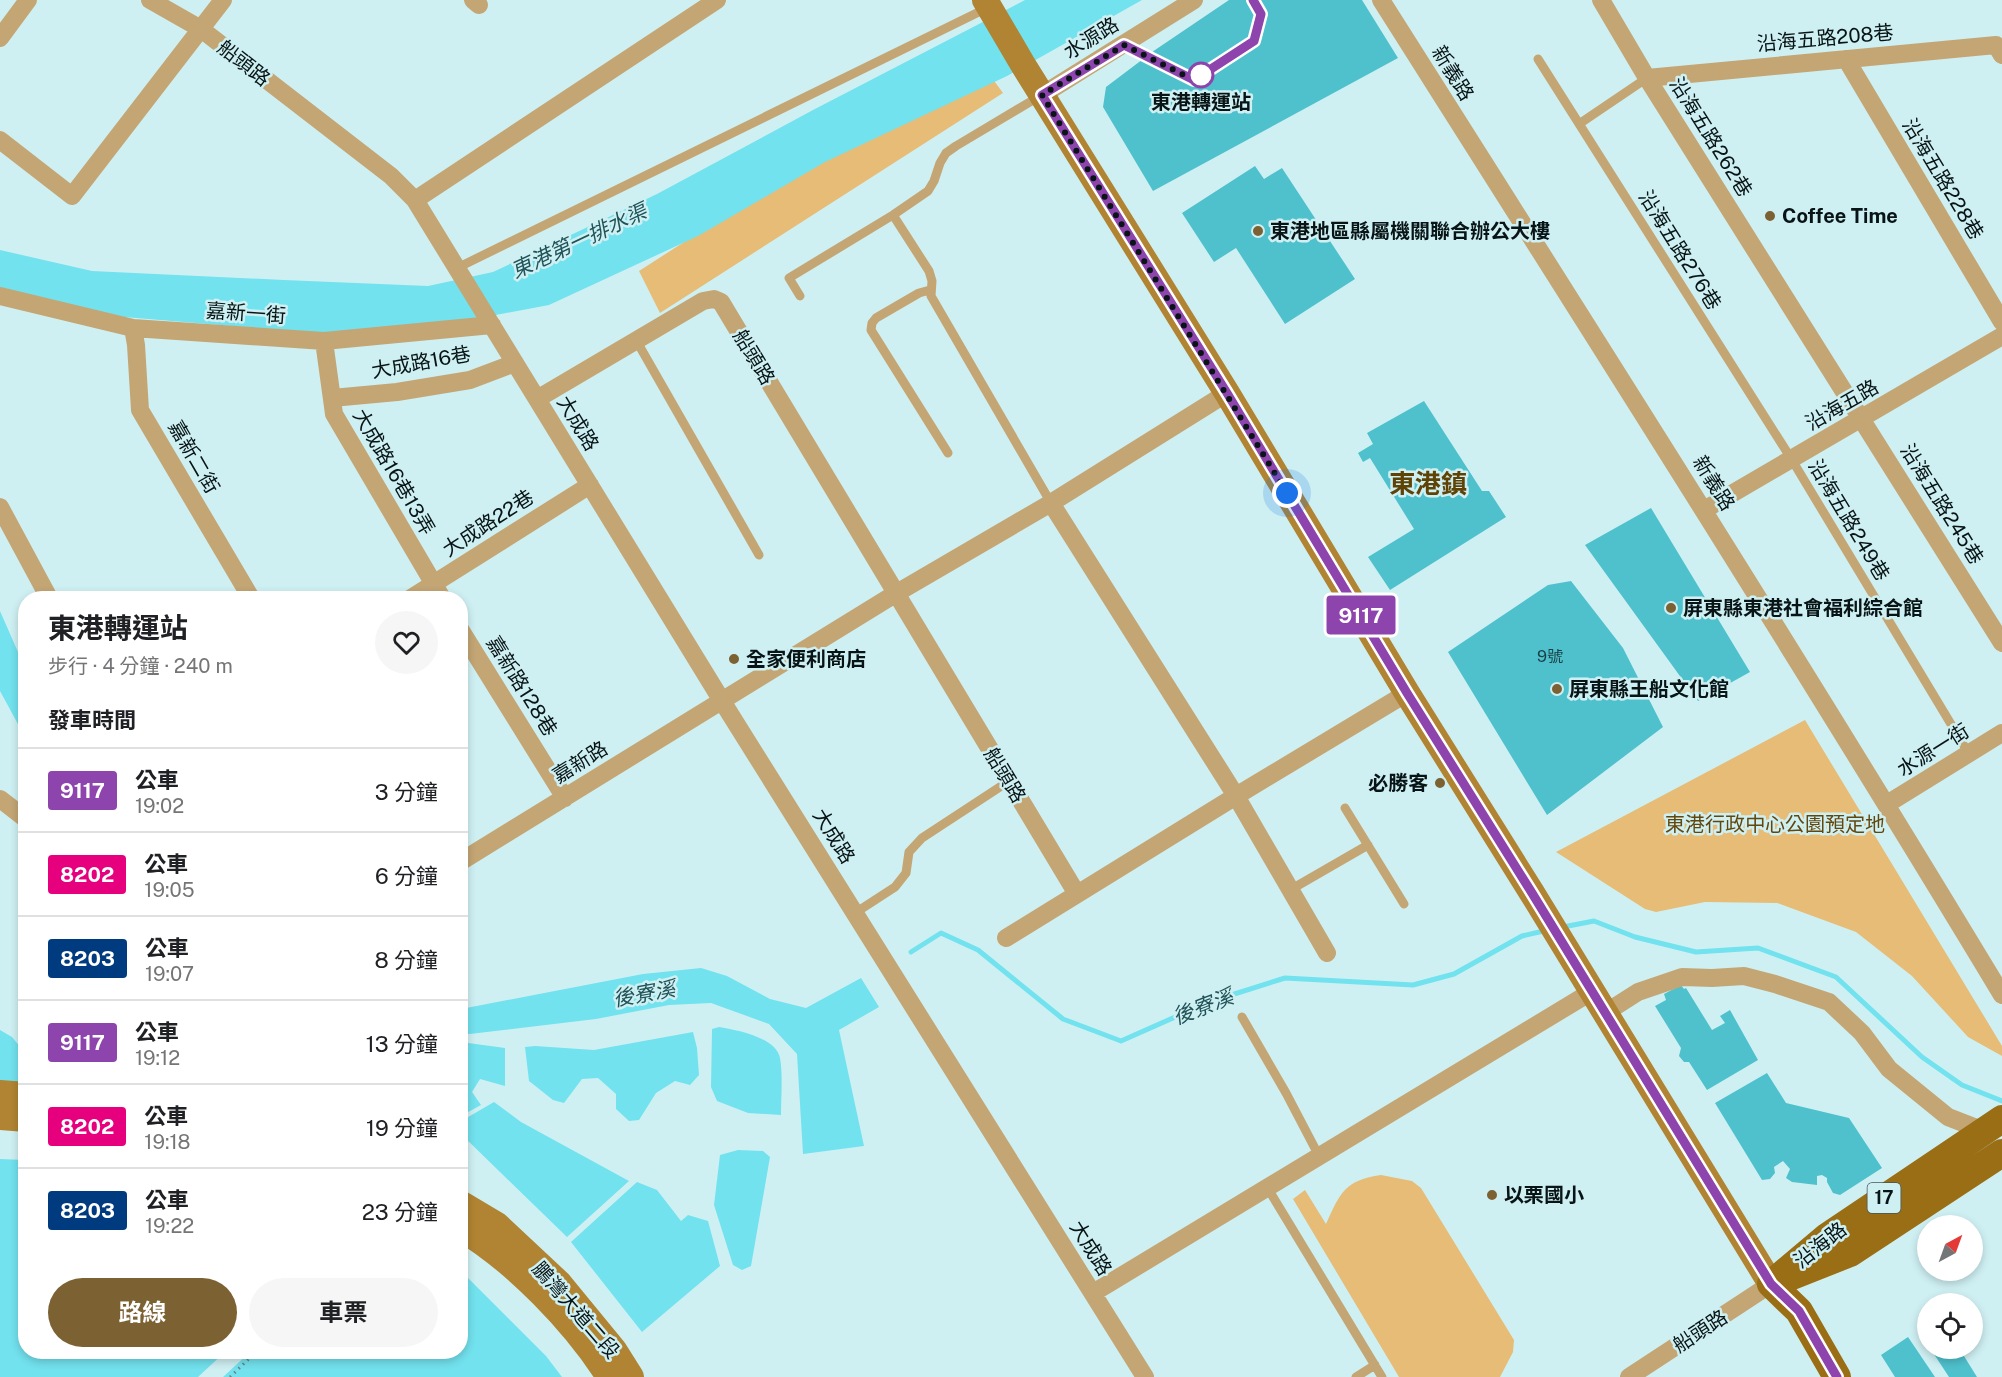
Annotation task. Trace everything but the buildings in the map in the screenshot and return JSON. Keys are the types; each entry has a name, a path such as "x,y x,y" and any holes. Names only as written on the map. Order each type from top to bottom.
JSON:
{"main road":[{"path":"987,4 1771,1284 1784,1324 1814,1377"},
{"path":"0,1093 18,1094"},
{"path":"0,1117 18,1118"},
{"name":"沿海路","path":"1771,1284 1828,1236 1993,1125"},
{"name":"沿海路","path":"1771,1284 1850,1253 2002,1154"},
{"name":"鵬灣大道二段","path":"468,1208 497,1225 559,1283 614,1350 631,1377"},
{"name":"鵬灣大道二段","path":"468,1233 485,1243 539,1290 597,1357 609,1377"},
{"path":"1771,1284 1799,1311 1837,1377"}],"street":[{"path":"0,38 28,0"},
{"path":"150,0 201,29 223,0"},
{"path":"415,200 717,0"},
{"name":"水源路","path":"1042,95 1194,0"},
{"name":"新義路","path":"1381,0 1704,510 1887,804 2002,995"},
{"name":"沿海五路262巷","path":"1601,0 1647,78 1862,419"},
{"name":"船頭路","path":"0,140 72,196 201,29 392,176 415,200 489,321"},
{"name":"沿海五路208巷","path":"1647,78 1996,45 2002,55"},
{"name":"沿海五路228巷","path":"1846,59 2002,321"},
{"name":"嘉新一街","path":"0,296 133,328 324,341 489,321"},
{"name":"船頭路","path":"537,399 703,301 714,299 721,302 1077,894"},
{"name":"大成路","path":"489,321 722,701 1145,1377"},
{"name":"嘉新二街","path":"133,328 140,410 247,591"},
{"name":"沿海五路","path":"1704,510 2002,336"},
{"name":"大成路16巷13弄","path":"324,341 334,414 437,591"},
{"name":"大成路16巷","path":"332,398 397,392 470,380 515,363"},
{"path":"722,701 895,594 1051,503 1227,393"},
{"name":"沿海五路245巷","path":"1862,419 2002,643"},
{"name":"大成路22巷","path":"439,591 590,485"},
{"path":"1051,503 1236,795 1327,954"},
{"path":"0,507 45,591"},
{"name":"嘉新路128巷","path":"468,642 565,798"},
{"path":"1006,939 1236,795 1407,693"},
{"name":"嘉新路","path":"468,857 722,701"},
{"name":"水源一街","path":"1887,804 2002,733"},
{"path":"0,799 18,813"},
{"path":"1605,1013 1638,992 1682,977 1744,976 1775,984 1829,1002 1862,1033 1888,1069 1948,1117 1993,1125"},
{"path":"1093,1293 1592,992"},
{"name":"船頭路","path":"1629,1377 1771,1284"}],"lane":[{"path":"1124,45 1194,80 1254,41 1261,14 1253,0"},
{"path":"457,268 987,4"},
{"name":"沿海五路276巷","path":"1538,59 1792,460"},
{"path":"1579,124 1647,78"},
{"path":"800,296 789,278 893,215 928,190 946,153 1042,95"},
{"path":"893,215 929,271 932,281 931,296 1051,503"},
{"path":"930,290 919,293 876,318 871,330 948,453"},
{"path":"636,340 759,555"},
{"name":"沿海五路249巷","path":"1792,460 1969,753"},
{"path":"855,913 895,888 906,873 909,852 922,838 1009,781"},
{"path":"1345,808 1404,904"},
{"path":"1290,890 1368,845"},
{"path":"1242,1017 1319,1156"},
{"path":"1267,1187 1382,1377"},
{"path":"1356,1377 1375,1365"}],"path":[{"path":"230,1377 249,1359"}],"green space":[{"path":"992,78 1003,93 660,313 639,271 838,147"},
{"name":"東港行政中心公園預定地","path":"1805,720 2002,1046 2002,1056 1968,1037 1912,976 1856,932 1777,903 1705,902 1656,912 1645,909 1556,852"},
{"path":"1381,1175 1412,1181 1421,1188 1514,1340 1513,1352 1500,1377 1399,1377 1293,1199 1305,1190 1326,1224 1335,1204 1345,1190 1359,1180"}],"water":[{"name":"東港第一排水渠","path":"1025,0 1142,0 1007,76 825,162 698,236 549,305 459,322 317,333 76,313 0,292 0,250 92,271 284,280 428,286 493,272 657,194"},
{"path":"0,611 18,652 18,724 0,691"},
{"path":"701,968 727,976 770,999 806,1008 861,978 879,1007 839,1030 864,1146 803,1154 797,1054 769,1024 711,1003 669,1005 596,1019 468,1034 468,1008 643,974"},
{"path":"719,1027 754,1036 777,1051 781,1072 781,1115 748,1113 717,1101 711,1087 712,1029"},
{"path":"0,1030 12,1037 18,1044 18,1095 0,1094"},
{"path":"693,1032 699,1075 690,1085 675,1081 656,1093 639,1120 629,1121 616,1109 616,1094 598,1078 582,1079 564,1103 553,1100 529,1081 525,1047 594,1050"},
{"path":"468,1043 505,1048 505,1086 480,1079 472,1092 481,1105 468,1112"},
{"path":"494,1102 521,1122 629,1181 567,1237 468,1141 468,1117"},
{"path":"738,1150 763,1151 770,1157 751,1266 742,1270 733,1265 714,1205 720,1155"},
{"path":"0,1159 18,1160 18,1359 217,1359 198,1377 0,1377"},
{"path":"637,1182 657,1190 681,1221 688,1215 708,1221 720,1266 642,1332 571,1242"},
{"path":"468,1278 546,1356 562,1377 223,1377 242,1359 468,1359"}],"waterway":[{"path":"1563,927 1594,921 1635,937 1696,952 1758,948 1836,977 1922,1057 1962,1085 2002,1101"},
{"name":"後寮溪","path":"911,952 941,933 978,950 1063,1019 1121,1041 1209,1002 1285,978 1413,985 1454,974 1522,936 1548,930"}],"bus line":[{"name":"9117","path":"1253,0 1261,14 1254,41 1194,80 1124,45 1042,95 1227,393 1407,693 1771,1284 1799,1311 1837,1377"}],"place":[{"name":"東港轉運站","path":"1201,75"},
{"name":"Coffee Time","path":"1770,216"},
{"name":"東港地區縣屬機關聯合辦公大樓","path":"1258,231"},
{"name":"屏東縣東港社會福利綜合館","path":"1671,608"},
{"name":"全家便利商店","path":"734,659"},
{"name":"屏東縣王船文化館","path":"1557,689"},
{"name":"必勝客","path":"1440,783"},
{"name":"以栗國小","path":"1492,1195"}],"district":[{"name":"東港鎮","path":"1428,484"}],"route":[{"path":"1201,75 1194,80 1124,45 1042,95 1287,493"}]}
